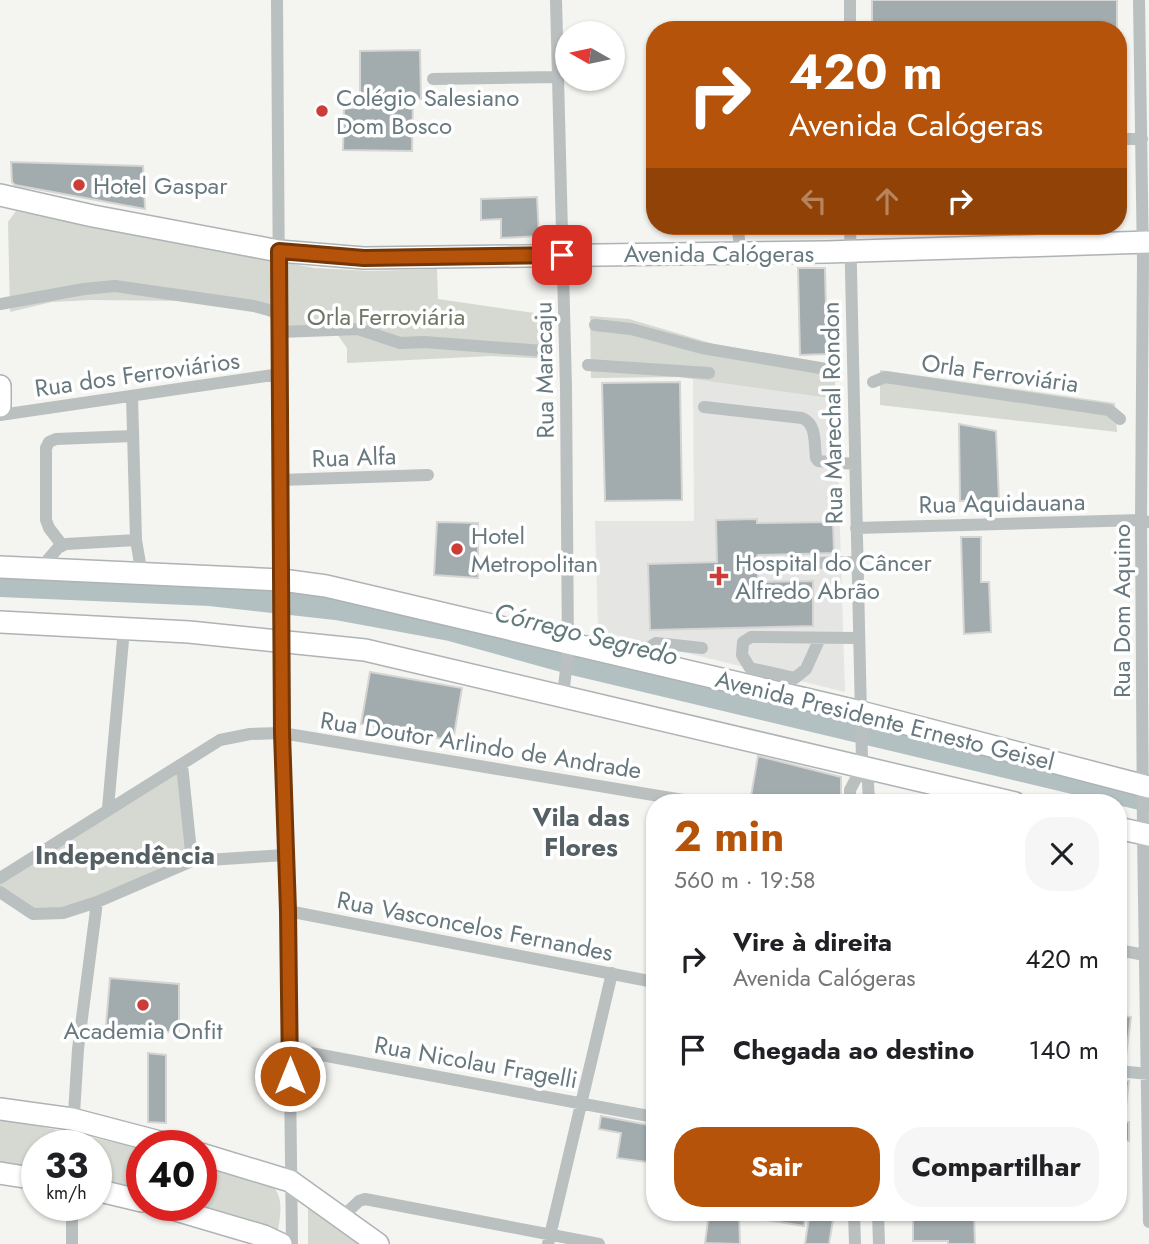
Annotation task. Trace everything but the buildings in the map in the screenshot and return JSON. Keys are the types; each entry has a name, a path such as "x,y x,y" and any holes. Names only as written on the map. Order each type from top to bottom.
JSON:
{"main road":[{"name":"Avenida Calógeras","path":"0,195 93,216 279,251 364,258 850,251 1146,242"},
{"path":"0,386 0,406"},
{"name":"Avenida Presidente Ernesto Geisel","path":"0,567 142,575 369,595 568,647 648,662 1145,788"},
{"name":"Avenida Presidente Ernesto Geisel","path":"0,622 282,634 564,691 980,794"},
{"path":"1127,829 1145,832"},
{"path":"0,1109 72,1119 126,1133"},
{"path":"217,1159 290,1181 374,1243"},
{"path":"0,1173 21,1176"},
{"path":"213,1221 264,1236 281,1244"}],"street":[{"path":"277,0 282,733 288,911 292,1244"},
{"name":"Rua Maracaju","path":"556,0 556,21"},
{"path":"850,0 850,21"},
{"name":"Rua Dom Aquino","path":"1139,0 1146,242 1145,955 1149,1222"},
{"path":"433,79 555,77"},
{"name":"Rua Maracaju","path":"557,91 566,387 568,647 564,691"},
{"path":"1127,139 1142,139"},
{"path":"739,235 740,253"},
{"name":"Rua Marechal Rondon","path":"850,235 862,764 869,794"},
{"path":"0,303 115,286 240,304 280,313"},
{"path":"596,325 631,329 702,348 826,369 837,376"},
{"path":"280,332 358,329 400,343 424,342 544,351"},
{"path":"588,365 709,373"},
{"name":"Rua dos Ferroviários","path":"0,415 281,374"},
{"name":"Orla Ferroviária","path":"873,382 885,377 1109,410 1120,419"},
{"path":"132,396 136,540 142,575"},
{"path":"704,407 803,418 810,421 813,427 818,461 855,464"},
{"path":"62,545 49,528 47,520 46,448 49,442 56,439 133,436"},
{"name":"Rua Alfa","path":"281,480 428,475"},
{"name":"Rua Aquidauana","path":"856,528 1145,521"},
{"path":"39,570 62,545 136,540"},
{"path":"762,564 857,562"},
{"path":"108,808 124,629"},
{"path":"820,638 806,669 795,678 750,668 742,655 743,642 751,637 858,638"},
{"path":"648,662 650,647 656,643 702,648"},
{"name":"Rua Doutor Arlindo de Andrade","path":"0,878 220,740 250,733 282,733 647,794"},
{"name":"Rua Marechal Rondon","path":"850,794 862,764"},
{"path":"181,765 192,861"},
{"path":"0,892 33,914 63,913 97,902 192,861 285,855"},
{"path":"72,1130 79,1045 97,902"},
{"name":"Rua Vasconcelos Fernandes","path":"288,911 646,980"},
{"path":"1127,952 1145,955"},
{"path":"549,1239 612,973"},
{"name":"Rua Nicolau Fragelli","path":"289,1049 646,1116"},
{"path":"1127,1072 1148,1074"},
{"path":"342,1217 359,1201 365,1199 549,1239 599,1244"},
{"path":"72,1221 72,1244"},
{"path":"855,1221 855,1244"},
{"path":"878,1221 879,1244"}],"shaded area":[{"name":"Hospital do Câncer Alfredo Abrão","path":"693,379 836,399 845,692 598,631 595,521 694,521"}],"green space":[{"name":"Orla Ferroviária","path":"16,211 315,268 369,271 437,269 438,299 548,315 548,359 492,356 347,363 347,348 337,334 304,334 255,310 189,301 52,302 10,312 8,222"},
{"path":"590,316 629,319 714,344 834,365 836,399 679,377 591,378"},
{"path":"880,370 1115,403 1117,432 880,405"},
{"path":"182,765 192,861 97,902 33,914 0,892 0,878"},
{"path":"0,1118 57,1130 21,1130 21,1171 0,1168"},
{"path":"112,1142 126,1145 126,1190 112,1187"},
{"path":"217,1167 251,1176 274,1188 280,1205 277,1236 217,1215"},
{"path":"308,1206 364,1244 308,1244"}],"waterway":[{"name":"Córrego Segredo","path":"0,585 210,594 336,608 450,629 573,663 1124,794"},
{"name":"Córrego Segredo","path":"1127,795 1149,800"}],"place":[{"name":"Colégio Salesiano Dom Bosco","path":"322,111"},
{"name":"Hotel Gaspar","path":"79,185"},
{"name":"Hotel Metropolitan","path":"457,549"},
{"name":"Hospital do Câncer Alfredo Abrão","path":"719,576"},
{"name":"Academia Onfit","path":"143,1005"}],"district":[{"name":"Vila das Flores","path":"581,832"},
{"name":"Independência","path":"125,855"}],"route":[{"path":"290,1076 282,733 279,251 364,258 562,255"}]}
